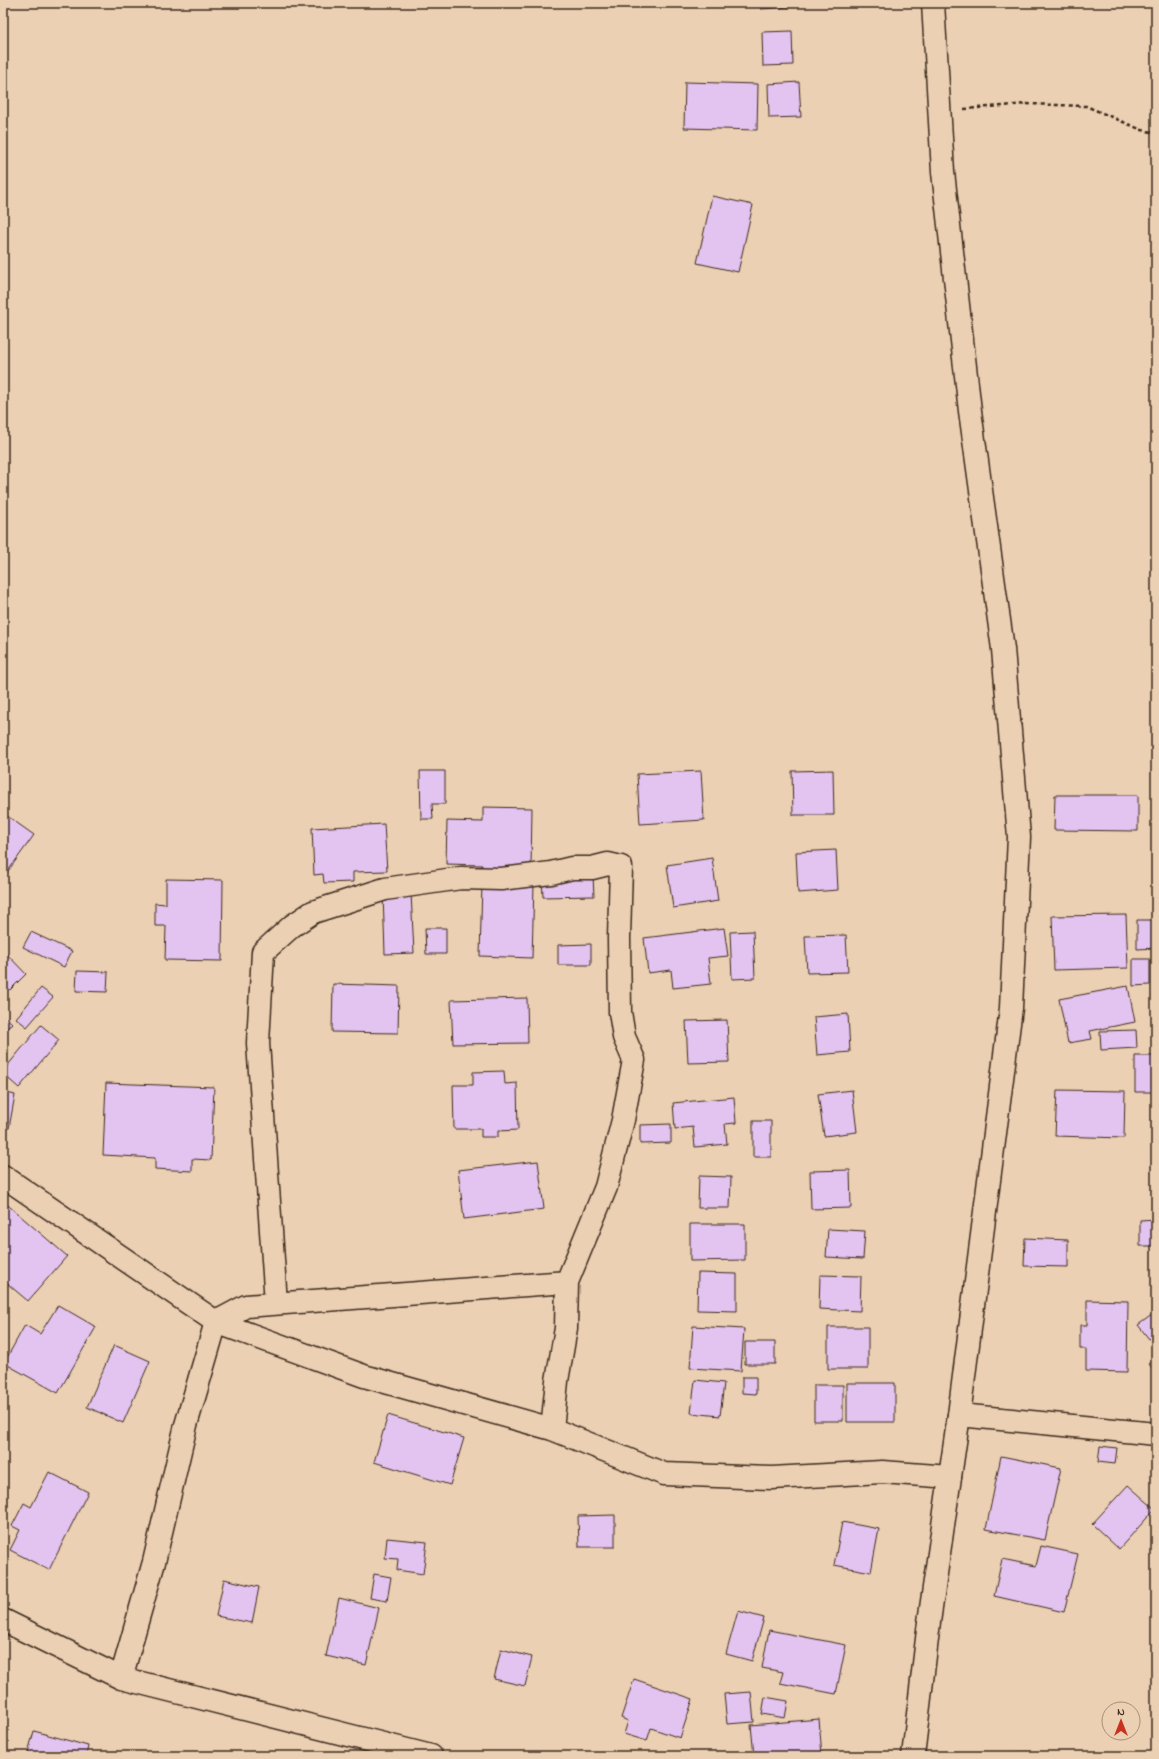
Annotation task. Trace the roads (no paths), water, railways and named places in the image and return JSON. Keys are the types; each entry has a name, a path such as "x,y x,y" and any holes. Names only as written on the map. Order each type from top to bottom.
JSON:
{"street":[{"path":"913,1756 929,1622 959,1415 1011,1008 1019,837 1004,649 970,411 943,172 933,3"},
{"path":"276,1303 258,1043 263,952 292,926 313,912 385,889 461,878 501,879 551,873 572,868 592,868 608,864 621,866 619,938 620,1012 624,1037 634,1060 623,1120 606,1187 567,1282 566,1328 557,1381 552,1429"},
{"path":"3,1176 216,1322 364,1376 552,1429 664,1474 772,1478 882,1472 950,1477"},
{"path":"121,1678 154,1562 186,1425 216,1322 246,1306 567,1282"},
{"path":"959,1415 1156,1434"},
{"path":"3,1620 121,1678 431,1756"}]}
